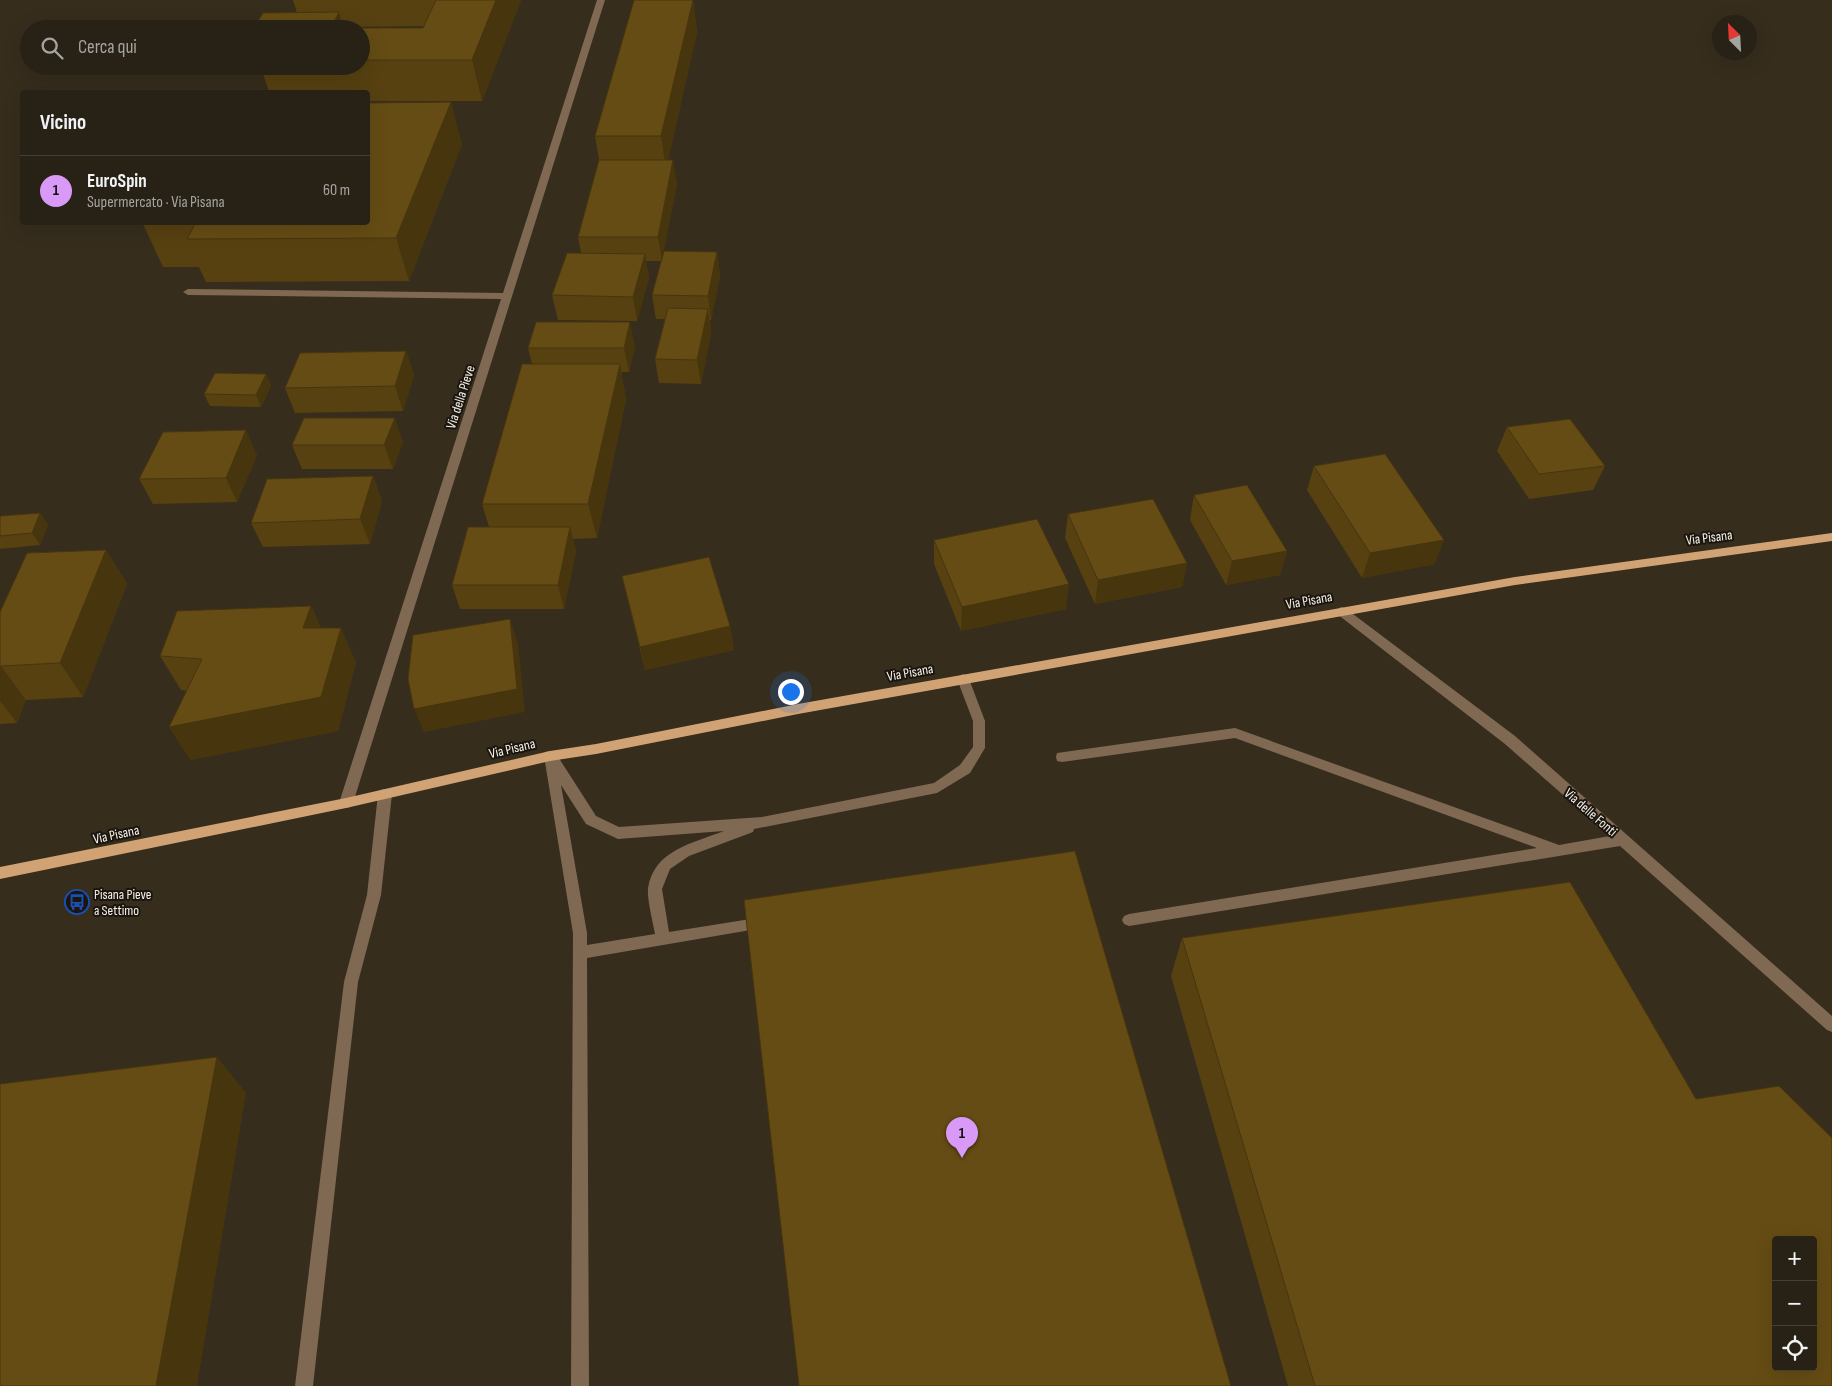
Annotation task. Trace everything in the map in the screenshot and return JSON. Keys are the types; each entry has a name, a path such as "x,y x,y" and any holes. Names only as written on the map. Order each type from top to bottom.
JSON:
{"main road":[{"name":"Via Pisana","path":"0,873 346,803 550,756 596,749 964,679 1515,581 1832,537"}],"street":[{"name":"Via della Pieve","path":"346,803 601,0"},
{"path":"188,292 506,296"},
{"name":"Via delle Fonti","path":"1341,611 1510,740 1832,1025"},
{"path":"550,756 590,820 618,833 762,823 937,788 965,769 979,748 979,721 964,679"},
{"path":"1062,757 1235,733 1558,850"},
{"path":"550,756 580,933 580,1386"},
{"path":"304,1386 351,982 374,895 385,794"},
{"path":"663,940 655,889 664,865 684,852 762,823"},
{"path":"1129,920 1623,840"},
{"path":"580,953 779,920"}],"building":[{"path":"436,0 496,0 472,60 370,60 370,28 423,28"},
{"path":"634,0 693,0 661,136 595,136"},
{"path":"339,12 335,20 259,20 263,13"},
{"path":"451,102 396,238 187,239 194,225 370,225 370,103"},
{"path":"599,160 673,160 658,237 578,237"},
{"path":"664,251 717,252 708,296 652,295"},
{"path":"567,253 645,254 633,297 552,295"},
{"path":"668,308 708,309 697,360 655,359"},
{"path":"536,322 630,322 624,348 528,348"},
{"path":"406,351 395,386 285,388 300,353"},
{"path":"522,364 620,364 588,504 482,504"},
{"path":"215,373 266,374 256,395 204,394"},
{"path":"304,418 395,418 384,445 292,445"},
{"path":"1570,419 1605,466 1539,474 1507,427"},
{"path":"246,430 226,478 139,479 163,432"},
{"path":"1385,454 1444,540 1370,553 1314,466"},
{"path":"373,476 360,519 251,523 267,479"},
{"path":"1247,485 1287,551 1232,561 1194,495"},
{"path":"1153,499 1187,563 1098,580 1068,514"},
{"path":"40,513 32,533 0,536 0,516"},
{"path":"1037,519 1069,584 962,607 934,540"},
{"path":"468,527 570,527 558,585 452,585"},
{"path":"106,550 60,663 1,666 0,668 0,612 27,553"},
{"path":"709,557 730,626 640,647 622,576"},
{"path":"311,606 303,628 341,628 321,697 169,727 202,659 160,656 177,611"},
{"path":"510,619 517,689 414,709 408,679 413,635"},
{"path":"1075,851 1231,1386 799,1386 744,900"},
{"path":"1570,882 1696,1099 1779,1086 1832,1138 1832,1386 1315,1386 1182,938"},
{"path":"217,1057 156,1386 0,1386 0,1084"}],"place":[{"name":"Pisana Pieve a Settimo","path":"77,902"},
{"name":"EuroSpin","path":"962,1158"}]}
